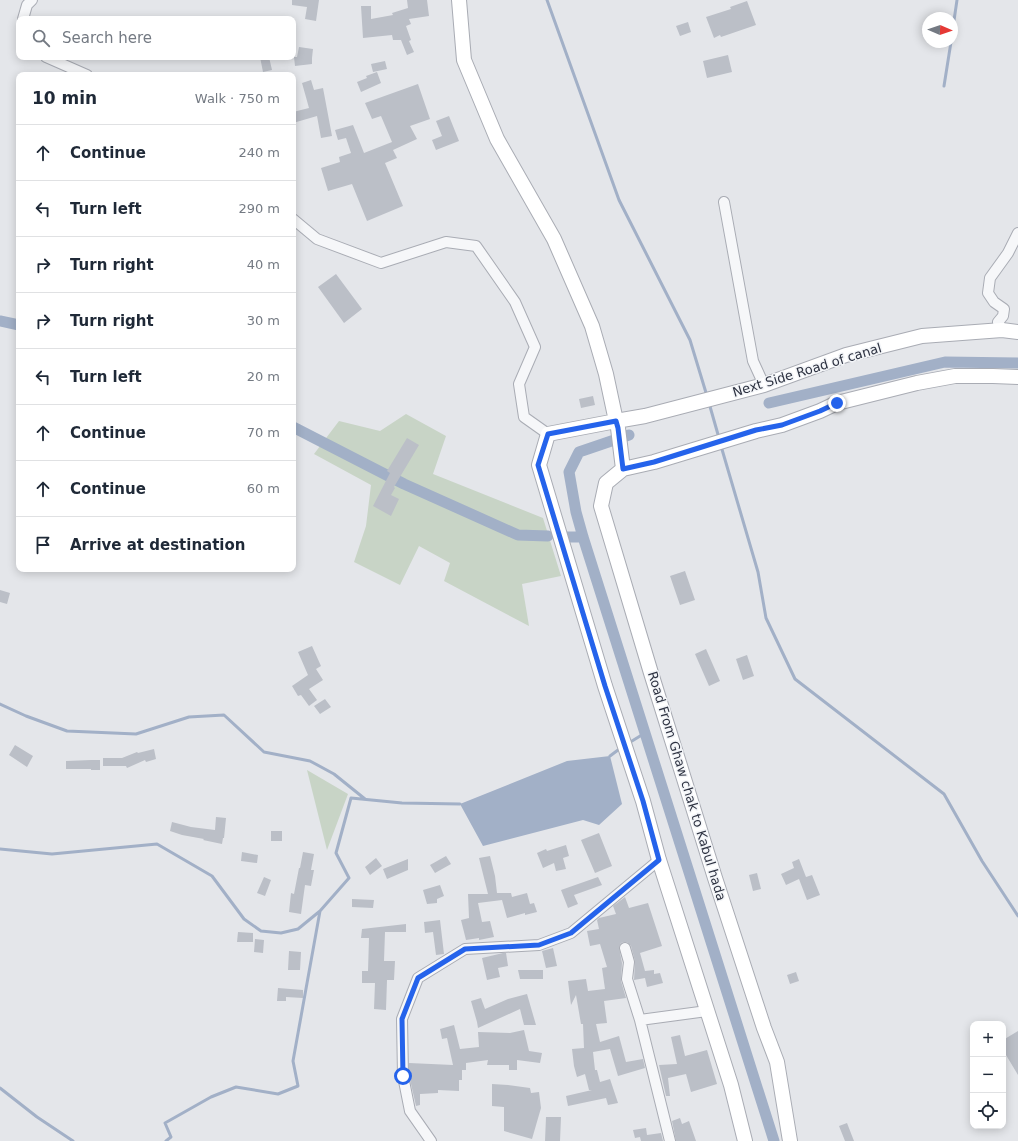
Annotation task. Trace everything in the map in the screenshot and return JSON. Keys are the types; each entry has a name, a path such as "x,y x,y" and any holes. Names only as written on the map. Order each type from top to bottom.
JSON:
{"street":[{"path":"24,16 27,5 32,0"},
{"path":"459,0 464,60 497,140 554,239 592,326 606,374 617,424 623,464"},
{"path":"53,60 80,72"},
{"path":"724,202 753,361 764,385"},
{"path":"296,221 318,239 381,263 446,242 476,246 516,302 535,347 519,384 524,417 548,434 538,465 605,686 643,801 659,860 731,1085 745,1141"},
{"path":"1002,330 998,322 1004,309 994,302 988,293 990,278 1008,253 1018,233"},
{"name":"Next Side Road of canal","path":"548,434 617,424 764,385 846,355 922,336 1002,330 1018,332"},
{"name":"Road From Ghaw chak to Kabul hada","path":"790,1141 777,1062 764,1028 715,878 651,674 601,506 606,483 623,464 654,462 756,430 782,425 837,403 917,383 955,376 993,376 1018,378"},
{"path":"431,1141 410,1111 403,1076 402,1019 418,978 465,949 539,945 571,933 659,860"},
{"path":"625,948 629,962 627,979 640,1020 670,1141"},
{"path":"640,1020 707,1011"}],"green space":[{"path":"406,414 446,436 433,474 543,518 561,576 522,584 529,626 444,581 450,563 419,546 400,585 354,562 366,526 371,485 314,454 339,421 380,431"},
{"path":"307,770 348,794 327,850"}],"water":[{"path":"610,756 622,804 599,825 583,820 483,846 460,804 567,761"}],"building":[{"path":"292,0 319,0 316,21 305,19 307,7 292,5"},
{"path":"407,0 427,0 429,16 409,19 411,24 406,26 411,40 409,41 414,52 407,55 401,40 393,40 392,35 363,38 361,6 371,6 371,19 393,15 392,13 408,8"},
{"path":"747,1 756,25 714,38 706,17 731,9 730,7"},
{"path":"688,22 691,32 680,36 676,26"},
{"path":"299,47 313,49 312,64 295,66 294,60 296,60"},
{"path":"728,55 732,72 707,78 703,61"},
{"path":"261,60 270,60 272,70 263,72"},
{"path":"385,61 387,69 373,72 371,64"},
{"path":"377,72 381,83 361,92 357,82 367,78 366,76"},
{"path":"311,80 314,90 323,88 332,136 321,138 317,116 296,122 296,111 309,108 302,83"},
{"path":"418,84 430,119 410,126 417,139 393,150 397,158 385,163 403,206 367,221 352,184 328,191 321,168 340,162 339,157 351,153 346,138 338,140 335,130 353,125 364,153 392,142 381,116 372,119 365,103"},
{"path":"449,116 459,141 436,150 432,140 442,136 436,121"},
{"path":"336,274 362,309 344,323 318,287"},
{"path":"593,396 595,405 581,408 579,399"},
{"path":"407,438 419,445 394,487 395,488 391,495 399,499 391,516 373,506 390,473 387,471"},
{"path":"685,571 695,600 680,605 670,576"},
{"path":"0,590 10,593 7,604 0,602"},
{"path":"312,646 321,666 316,669 323,680 309,689 317,700 309,706 301,695 298,696 292,686 308,675 298,652"},
{"path":"706,649 720,681 709,686 695,654"},
{"path":"747,655 754,676 743,680 736,659"},
{"path":"325,699 331,707 320,714 314,706"},
{"path":"15,745 33,756 27,767 9,755"},
{"path":"154,749 156,759 146,762 145,760 127,768 126,766 103,766 103,758 122,758 137,752"},
{"path":"100,760 100,770 66,769 66,761"},
{"path":"216,817 226,818 222,844 170,831 172,822 191,827 215,830"},
{"path":"271,831 282,831 282,841 271,841"},
{"path":"599,833 612,866 595,873 581,840"},
{"path":"566,845 569,856 563,858 566,869 556,871 554,863 543,868 537,853 546,849 547,851"},
{"path":"242,852 258,855 257,863 241,861"},
{"path":"303,852 314,854 311,870 314,870 311,886 305,885 301,914 289,912 291,893 294,894"},
{"path":"446,856 451,864 435,873 430,865"},
{"path":"490,856 497,893 511,893 512,897 527,893 530,904 534,903 537,912 525,915 525,913 507,918 502,900 478,903 482,922 490,921 494,937 479,940 479,938 466,940 461,920 469,918 468,894 488,894 479,858"},
{"path":"376,858 382,866 370,875 365,867"},
{"path":"408,859 408,870 387,879 383,869"},
{"path":"799,859 806,877 812,875 820,895 807,900 799,879 786,885 781,874 794,868 792,862"},
{"path":"757,873 761,889 753,891 749,875"},
{"path":"264,877 271,880 265,896 257,893"},
{"path":"598,877 602,885 574,895 578,904 568,908 561,890"},
{"path":"440,885 444,896 437,899 437,903 427,904 423,890"},
{"path":"625,897 629,908 648,903 662,946 640,953 645,971 654,970 654,974 660,973 663,983 647,987 645,978 634,980 635,961 631,946 627,942 621,943 619,947 622,963 621,981 626,998 604,1001 607,1023 596,1024 600,1042 619,1036 626,1062 643,1059 645,1068 618,1076 610,1049 593,1052 595,1070 597,1070 600,1082 610,1079 618,1103 608,1105 606,1098 568,1106 566,1096 592,1090 589,1090 585,1074 577,1077 574,1066 572,1049 584,1048 583,1024 581,1024 576,995 571,1005 568,981 586,979 588,991 605,989 602,968 607,967 600,944 590,946 587,931 599,929 597,920 599,918 616,914 613,906"},
{"path":"352,899 374,900 373,908 352,907"},
{"path":"440,920 444,954 436,955 433,932 425,933 424,922"},
{"path":"406,924 406,932 385,932 384,961 395,961 394,980 387,980 386,1010 374,1009 375,983 362,983 362,971 368,971 369,938 361,938 362,929"},
{"path":"238,932 253,933 253,942 237,942"},
{"path":"255,939 264,940 263,953 254,952"},
{"path":"553,948 557,966 546,968 542,951"},
{"path":"289,951 301,952 300,970 288,970"},
{"path":"506,953 508,966 498,968 500,977 487,980 482,958"},
{"path":"518,970 543,970 543,979 520,979"},
{"path":"796,972 799,981 790,984 787,975"},
{"path":"278,988 303,990 303,998 286,997 286,1001 277,1001"},
{"path":"527,994 536,1025 524,1025 520,1009 478,1028 471,1001 481,998 485,1009 508,999"},
{"path":"454,1025 460,1049 479,1047 478,1032 510,1033 524,1030 529,1051 542,1053 540,1063 517,1060 517,1070 509,1070 509,1065 487,1065 488,1060 466,1063 466,1070 462,1070 462,1080 459,1080 459,1091 438,1090 438,1093 420,1094 420,1105 416,1106 409,1075 409,1063 453,1065 447,1038 442,1039 440,1029"},
{"path":"1018,1031 1018,1075 1006,1055 1006,1038"},
{"path":"680,1035 685,1056 707,1050 717,1084 691,1092 686,1074 668,1078 670,1096 666,1096 659,1065 677,1064 671,1037"},
{"path":"492,1084 530,1088 531,1093 539,1092 541,1108 532,1139 504,1131 504,1107 492,1106"},
{"path":"546,1117 561,1117 560,1141 545,1141"},
{"path":"680,1118 682,1124 689,1121 696,1141 676,1141 672,1121"},
{"path":"847,1123 854,1141 845,1141 839,1126"},
{"path":"646,1128 647,1135 661,1133 663,1141 641,1141 640,1137 635,1138 633,1130"}],"waterway":[{"path":"547,0 619,200 690,340 707,396"},
{"path":"955,12 957,0"},
{"path":"944,86 950,48"},
{"path":"0,321 16,324"},
{"path":"769,403 945,362 1018,363"},
{"path":"709,403 719,438"},
{"path":"296,429 404,484 518,535 548,536"},
{"path":"629,435 579,452 569,472 576,512 774,1141"},
{"path":"721,446 758,572 766,618 795,679 944,794 982,861 1018,916"},
{"path":"565,537 583,537"},
{"path":"0,704 26,716 67,731 136,734 189,717 224,715 264,752 310,761 334,774 365,799"},
{"path":"632,741 645,733"},
{"path":"610,756 618,750"},
{"path":"166,1141 171,1137 165,1123 211,1097 236,1087 278,1094 298,1086 293,1061 320,911 349,878 336,853 351,798 402,803 460,804"},
{"path":"0,849 52,854 157,844 212,876 244,919 261,931 281,933 298,929 320,911"},
{"path":"0,1088 37,1117 73,1141"}],"route":[{"path":"403,1076 402,1019 418,978 465,949 539,945 571,933 659,860 643,801 605,686 538,465 548,434 616,421 623,469 654,462 756,430 782,425 837,403"}]}
